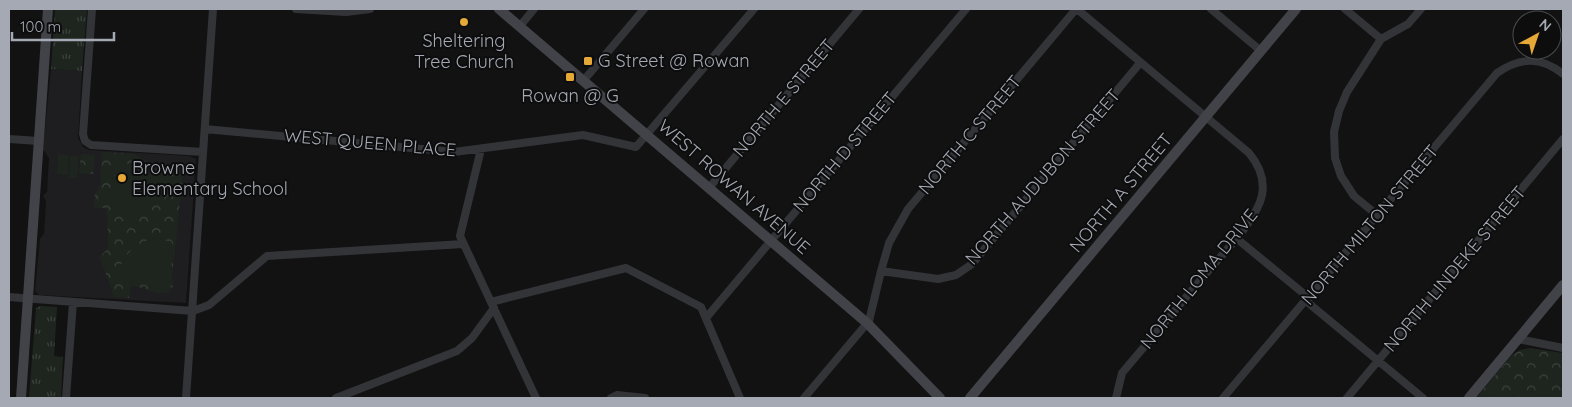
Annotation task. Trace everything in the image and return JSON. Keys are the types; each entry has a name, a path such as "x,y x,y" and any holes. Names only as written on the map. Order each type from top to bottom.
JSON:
{"street":[{"path":"21,398 48,9"},
{"path":"92,9 83,134 85,141 91,145 203,152"},
{"path":"186,398 213,9"},
{"path":"296,9 346,12 370,9"},
{"name":"WEST ROWAN AVENUE","path":"499,9 648,134 867,323 940,398"},
{"path":"520,26 534,9"},
{"path":"584,80 644,9"},
{"path":"648,134 754,9"},
{"name":"NORTH E STREET","path":"709,188 859,9"},
{"name":"NORTH D STREET","path":"706,318 966,9"},
{"name":"NORTH LOMA DRIVE","path":"1076,9 1249,153 1257,163 1262,177 1262,195 1259,204 1236,238 1122,373 1116,398"},
{"name":"NORTH C STREET","path":"881,270 889,242 908,209 1076,9"},
{"path":"1211,9 1261,51"},
{"name":"NORTH A STREET","path":"970,398 1296,9"},
{"path":"1345,9 1381,39"},
{"path":"1377,215 1354,196 1341,176 1335,158 1334,132 1339,111 1347,92 1381,39 1408,24 1421,9"},
{"name":"NORTH MILTON STREET","path":"1224,398 1497,73 1507,66 1522,60 1538,60 1554,67 1563,74"},
{"name":"NORTH AUDUBON STREET","path":"881,270 938,279 956,275 972,264 1140,63"},
{"name":"WEST QUEEN PLACE","path":"205,129 454,152 583,134 632,148 639,145 648,134"},
{"path":"9,139 39,141"},
{"name":"NORTH LINDEKE STREET","path":"1347,398 1563,139"},
{"path":"481,149 460,233 536,398"},
{"path":"1236,238 1423,398"},
{"path":"9,297 193,311 209,305 267,256 464,244"},
{"path":"336,398 457,350 472,338 493,305 624,268 699,305 740,398"},
{"path":"804,398 871,318 881,270"},
{"path":"1469,398 1563,285"},
{"path":"66,398 73,302"},
{"path":"1518,339 1563,348"},
{"path":"611,398 617,395 645,398"}],"shaded area":[{"name":"Browne Elementary School","path":"51,69 82,71 78,138 83,147 89,150 189,156 196,159 186,303 39,295 35,291 40,239 44,234 46,201 43,196 47,192 49,158 43,149"}],"green space":[{"path":"55,9 87,9 82,71 51,69"},
{"path":"102,152 134,154 144,160 179,168 183,173 172,277 174,285 169,292 159,293 131,286 129,298 114,297 100,257 108,248 106,208 94,208 95,194 100,186"},
{"path":"58,154 69,155 68,175 57,174"},
{"path":"81,154 95,155 93,174 79,173"},
{"path":"70,156 79,156 77,178 69,178"},
{"path":"119,162 165,172 165,182 162,191 150,206 133,213 114,211 115,166"},
{"path":"154,238 172,242 171,286 166,290 120,279 121,265 124,258 140,244"},
{"path":"41,306 57,307 54,356 63,357 61,398 29,398 36,308"},
{"path":"1530,348 1563,353 1563,398 1476,398 1512,355 1520,350"}],"place":[{"name":"Sheltering Tree Church","path":"464,22"},
{"name":"G Street @ Rowan","path":"588,61"},
{"name":"Rowan @ G","path":"570,77"},
{"name":"Browne Elementary School","path":"122,178"}]}
